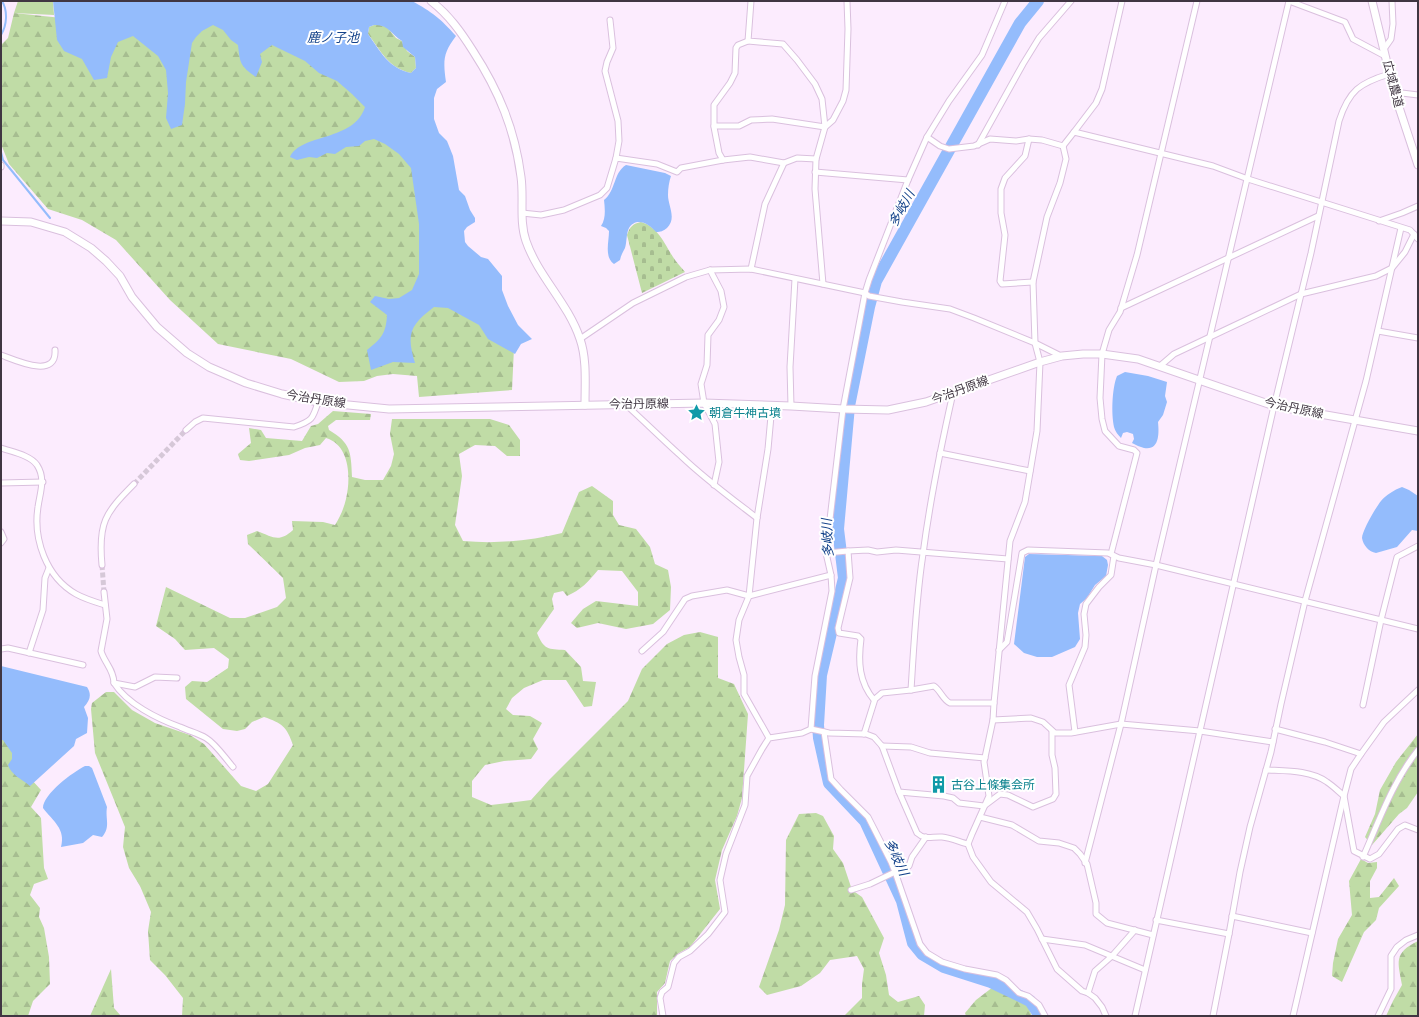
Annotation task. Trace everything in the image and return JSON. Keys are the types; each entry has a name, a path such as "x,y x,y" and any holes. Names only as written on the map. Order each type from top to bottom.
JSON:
{"main road":[{"path":"430,1 446,13 459,28 492,82 506,113 518,154 522,182 522,213 526,239 532,255 572,320 580,339 583,351 585,405"},
{"name":"広域農道","path":"1372,1 1394,92 1418,165"},
{"name":"今治丹原線","path":"1,221 31,222 65,232 91,248 120,276 132,297 157,328 187,353 209,367 246,383 282,394 318,402 389,409 704,403 772,405 843,410 888,410 926,402 1040,362 1062,356 1102,354 1138,358 1274,406 1418,431"}],"street":[{"path":"748,41 751,1"},
{"path":"714,126 739,126 751,120 772,119 825,127 833,120 843,101 846,90 848,29 846,1"},
{"path":"813,729 815,676 832,591 831,575 826,553 843,410 868,280 908,180 928,137 949,101 982,55 1005,1"},
{"path":"978,144 1039,38 1070,1"},
{"path":"1063,146 1096,103 1102,89 1122,1"},
{"path":"1075,732 1070,685 1085,647 1086,635 1084,614 1086,604 1099,587 1111,575 1113,555 1137,453 1134,450 1119,446 1105,431 1100,398 1102,354 1109,330 1122,308 1137,255 1197,1"},
{"path":"1086,863 1121,724 1156,565 1289,1 1345,22 1353,39 1385,53 1391,39 1393,24 1392,1"},
{"path":"522,213 541,215 564,210 600,195 607,188 616,158 619,141 618,121 605,72 607,62 613,48 610,20"},
{"path":"723,160 719,152 714,126 714,105 735,73 736,48 748,41 783,44 815,84 822,99 825,127 816,159 815,172 816,215 823,284"},
{"path":"1135,1016 1233,584 1301,294 1339,121 1343,108 1350,96 1369,80 1389,74"},
{"path":"1394,92 1418,95"},
{"path":"1074,132 1213,166 1410,230 1416,236 1392,268 1376,276 1301,294 1174,354 1160,366"},
{"path":"928,137 940,146 948,149 956,149 978,144 990,139 1016,141 1029,139 1042,140 1063,146"},
{"path":"1029,139 1025,156 1005,178 1002,189 1001,213 1005,235 1000,281 1002,284 1033,282"},
{"path":"1063,146 1066,159 1060,183 1047,217 1033,282 1035,343 1040,362 1037,431 1025,502 1010,541 993,720 984,758 990,796 984,806 968,844 973,857 992,882 1026,912 1057,969 1082,991 1088,992 1095,998 1102,1007 1106,1016"},
{"path":"616,158 657,164 677,172 681,168 723,160 750,157 784,164 797,158 816,159"},
{"path":"751,270 765,204 784,164"},
{"path":"815,172 908,180"},
{"path":"1379,221 1418,206"},
{"path":"1122,308 1318,216"},
{"path":"1213,1016 1250,827 1273,742 1305,601 1378,331 1401,228"},
{"path":"710,270 721,291 724,307 719,320 708,336 707,365 701,384 704,403 715,424 720,462 714,485"},
{"path":"580,339 633,303 686,277 710,270 751,270 865,293 869,296 950,309 1035,343 1062,356"},
{"path":"791,406 790,367 795,279"},
{"path":"1378,331 1418,338"},
{"path":"1,355 39,367 46,366 52,362 55,356 55,350"},
{"path":"912,690 915,620 923,553 940,453 953,393"},
{"path":"186,430 195,422 203,418 294,427 305,423 312,418 318,402"},
{"path":"625,404 680,456 714,485 757,518"},
{"path":"769,738 744,694 744,675 738,657 736,640 739,620 749,596 757,518 768,450 772,405"},
{"path":"1,448 29,459 36,464 41,473 43,482 38,507 37,532 39,544 49,568 65,587 75,594 105,605"},
{"path":"940,453 1030,471"},
{"path":"1,483 43,482"},
{"path":"102,565 100,540 106,518 111,509 134,484"},
{"path":"1,532 4,539 1,543"},
{"path":"1363,705 1381,620 1397,557 1418,546"},
{"path":"826,553 896,550 1008,559"},
{"path":"999,650 1007,642 1022,553 1028,550 1108,553 1118,558 1156,565 1418,629"},
{"path":"848,551 850,578 838,628 839,633 858,636 861,639 859,667 868,692 874,700"},
{"path":"29,653 43,610 45,578 49,568"},
{"path":"642,651 663,632 686,599 692,596 727,590 749,596 831,575"},
{"path":"104,592 107,619 100,651 110,666 114,683 118,690 152,714 170,724 206,738 233,767"},
{"path":"1,649 8,648 83,665"},
{"path":"114,683 135,687 155,677 177,678"},
{"path":"864,734 874,700 882,693 934,686 938,689 946,702 994,703"},
{"path":"1293,1016 1351,769 1384,722 1418,690"},
{"path":"993,720 1031,718 1043,722 1054,732 1075,732 1121,724 1200,731 1273,742"},
{"path":"769,738 802,733 813,729 824,732 864,734 874,738 882,746 899,792 917,833 922,837 933,839 941,837 968,844"},
{"path":"1276,729 1361,754"},
{"path":"899,792 944,796 953,798 959,803 984,806 1000,794 1008,795 1034,807 1053,799 1056,794 1052,755 1052,731"},
{"path":"824,732 831,779 868,817 891,862 920,944 927,952 942,962 965,969 997,975 1013,986 1019,993 1028,996 1039,1005 1045,1016"},
{"path":"663,1016 660,998 662,992 668,987 674,963 679,957 690,951 708,934 725,912 720,880 726,854 746,805 747,776 769,738"},
{"path":"882,746 911,747 930,753 984,758"},
{"path":"1364,857 1387,801 1407,764 1418,750"},
{"path":"1266,770 1299,772 1314,776 1326,781 1344,796 1354,851 1364,857 1370,859 1379,854 1398,829 1405,825 1418,830"},
{"path":"980,817 1012,825 1040,841 1059,843 1074,848 1086,863 1094,891 1096,914 1107,923 1153,935"},
{"path":"850,890 870,884 910,866 912,857 926,837"},
{"path":"1232,916 1312,933"},
{"path":"1156,920 1229,934"},
{"path":"1088,992 1095,971 1112,956 1135,930"},
{"path":"1378,1016 1391,989 1391,956 1397,947 1406,940 1418,935"},
{"path":"1042,939 1085,945 1145,970"}],"green space":[{"path":"18,1 53,1 54,15 14,13"},
{"path":"14,13 62,18 111,35 195,19 271,34 337,71 423,168 427,282 405,326 428,302 445,300 514,348 512,390 419,397 417,376 393,374 377,376 364,381 339,382 291,359 218,344 170,300 116,240 82,220 48,209 9,164 1,144 1,45 8,38"},
{"path":"374,25 387,27 396,38 402,41 407,51 415,57 416,68 411,73 396,67 381,52 368,34 369,27"},
{"path":"641,222 652,227 656,231 664,241 674,259 685,272 642,293 627,235 632,226"},
{"path":"333,411 371,414 370,420 336,420 328,426 329,430 342,439 346,444 350,455 352,477 365,480 383,480 391,466 394,454 390,434 392,419 490,419 509,425 520,440 520,456 507,456 495,446 475,445 459,454 462,476 455,525 463,541 513,541 562,533 579,492 592,486 613,501 613,515 619,525 636,529 650,547 655,564 668,570 671,587 670,610 653,624 626,629 598,623 577,628 571,623 583,609 596,601 638,606 638,592 622,571 598,570 584,585 572,594 567,596 563,591 554,593 552,599 554,609 537,633 544,646 547,648 565,650 581,667 583,681 596,682 592,706 584,707 566,680 543,680 524,688 512,698 506,709 513,715 530,716 542,723 533,739 538,749 531,759 504,761 485,765 472,781 472,797 491,805 531,800 628,701 642,669 667,644 684,635 700,632 718,637 718,678 734,684 748,714 742,798 737,816 722,850 715,880 720,909 690,947 679,953 670,961 665,983 657,992 657,1016 182,1016 183,998 165,975 150,960 148,931 151,912 140,886 129,868 123,847 125,827 95,753 91,709 92,703 106,692 114,692 132,710 155,723 190,735 204,744 241,786 256,791 268,784 293,745 286,730 275,721 264,717 252,722 245,729 237,731 223,729 186,699 185,687 192,681 207,682 228,668 229,659 214,648 185,650 175,639 156,626 166,587 230,618 245,618 277,607 286,598 283,578 248,544 247,535 257,531 272,537 280,538 293,530 292,521 323,522 335,525 343,509 348,491 347,463 340,448 334,442 326,438 320,445 305,448 289,455 249,461 240,460 238,454 251,443 249,428 261,430 266,438 302,441 311,426 318,424"},
{"path":"1,727 31,779 41,790 31,807 41,818 44,868 48,879 34,884 30,895 40,908 39,917 44,928 49,957 50,984 33,1001 28,1016 1,1016"},
{"path":"1418,734 1418,792 1407,808 1399,814 1372,845 1365,837 1375,814 1380,790 1396,762"},
{"path":"816,813 823,816 834,836 833,849 843,863 852,890 862,897 884,938 879,953 886,975 889,995 898,1002 919,996 925,1005 924,1016 844,1016 862,998 864,969 857,956 830,960 820,973 801,986 767,995 759,987 779,930 785,905 786,840 799,814"},
{"path":"1361,859 1368,863 1377,862 1377,868 1370,881 1370,898 1379,897 1394,878 1399,886 1379,908 1376,920 1364,932 1342,982 1332,976 1333,963 1338,939 1352,915 1349,881"},
{"path":"1418,941 1418,1016 1386,1016 1402,985 1399,970 1399,959 1401,954 1410,945"},
{"path":"111,969 114,1008 121,1016 90,1016"},
{"path":"993,987 1026,1002 1032,1016 966,1016 965,1013 976,1000"}],"water":[{"name":"鹿ノ子池","path":"53,1 412,1 425,9 441,20 456,36 446,52 444,68 446,82 437,89 434,98 434,119 439,133 447,141 453,156 459,190 465,196 470,210 475,218 475,222 464,231 465,242 481,257 488,259 502,276 502,290 508,306 518,325 532,339 521,344 515,354 488,339 479,325 448,308 434,307 420,319 412,331 411,345 415,363 393,362 371,370 367,350 382,336 387,315 370,302 375,296 389,299 399,298 412,290 419,274 419,224 411,168 399,154 385,144 374,139 365,141 359,146 346,147 335,154 327,153 317,158 309,157 297,160 290,157 296,149 305,144 339,132 350,126 359,118 365,107 337,81 319,73 305,61 272,45 260,54 262,62 256,77 242,64 239,56 238,45 231,40 223,30 213,25 202,31 192,43 186,82 182,125 171,129 166,118 168,93 166,70 158,56 133,36 118,42 111,57 107,78 94,80 82,59 64,51 57,40","holes":["379,25 386,28 402,41 403,47 415,57 416,68 411,73 403,71 391,63 381,53 368,34 369,27"]},
{"path":"626,165 665,173 671,176 668,199 672,216 670,224 667,228 659,232 656,232 643,222 635,222 632,224 628,230 625,248 620,260 614,264 608,253 609,231 601,226 603,223 605,210 604,200 611,192 616,177"},
{"path":"1125,372 1148,376 1167,382 1165,396 1167,402 1163,415 1158,422 1157,440 1153,447 1142,448 1132,443 1134,439 1133,434 1127,432 1123,433 1121,438 1114,428 1112,408 1115,381 1117,376"},
{"path":"1402,487 1418,496 1418,531 1412,530 1397,547 1376,553 1373,552 1367,548 1364,543 1362,538 1364,530 1381,501 1390,493"},
{"path":"1029,554 1102,556 1107,560 1108,565 1106,576 1095,585 1087,598 1080,604 1078,613 1080,639 1075,647 1052,657 1037,657 1024,653 1014,644 1025,557"},
{"path":"1,666 87,687 90,695 88,702 84,707 88,718 87,733 76,739 74,746 30,786 14,774 10,769 8,765 12,759 12,753 3,740 1,740"},
{"path":"85,766 92,768 107,807 106,830 102,837 93,835 83,843 61,847 62,835 58,826 43,808 44,802 53,790 73,773"}],"waterway":[{"path":"1,35 5,27 6,18 2,1"},
{"name":"多岐川","path":"1038,1 1020,23 876,281 869,307 849,406 838,529 844,578 821,675 818,725 819,738 829,783 865,821 902,901 913,943 922,954 944,967 991,982 1030,1001 1040,1016"},
{"path":"1,152 3,160 50,218"}],"tunnel":[{"path":"134,484 186,430"},
{"path":"102,565 104,592"}],"place":[{"name":"朝倉牛神古墳","path":"696,413"},
{"name":"古谷上條集会所","path":"938,785"}]}
